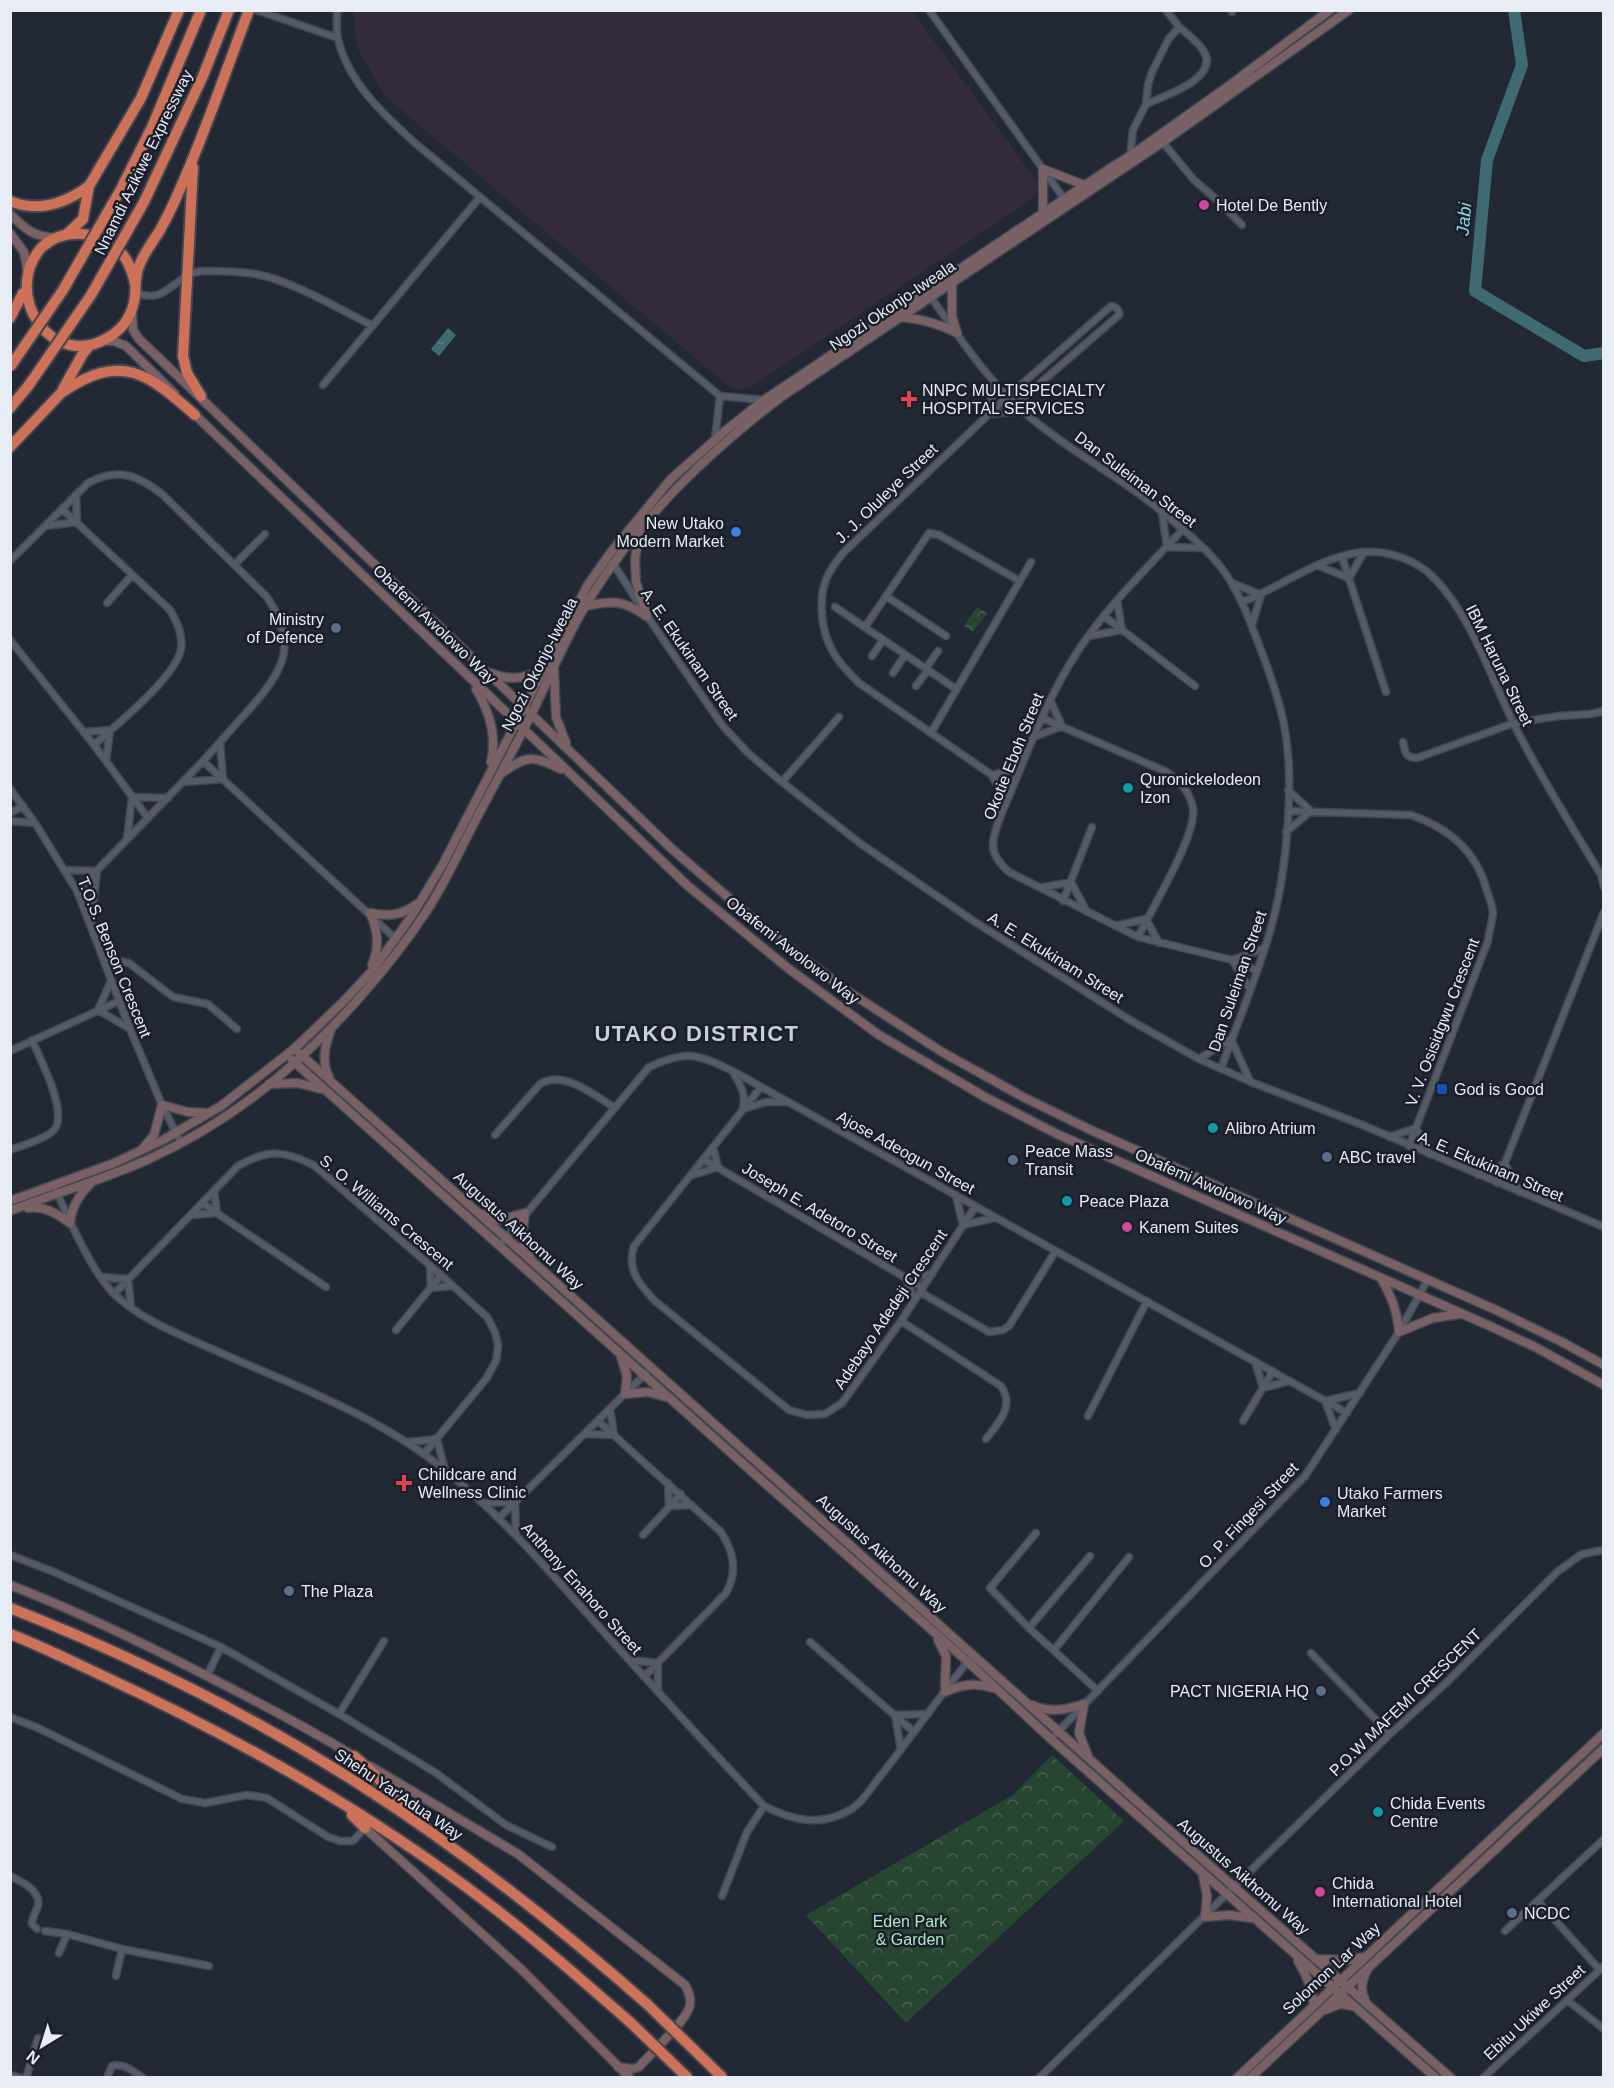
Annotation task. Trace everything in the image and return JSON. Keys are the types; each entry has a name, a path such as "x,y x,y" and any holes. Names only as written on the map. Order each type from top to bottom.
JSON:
{"highway":[{"name":"Nnamdi Azikiwe Expressway","path":"61,237 83,219 89,186 141,98 179,10"},
{"name":"Nnamdi Azikiwe Expressway","path":"10,367 65,286 121,189 152,127 201,10"},
{"name":"Nnamdi Azikiwe Expressway","path":"10,408 29,385 91,295 144,202 203,76 229,10"},
{"path":"23,292 33,322 45,334 58,342 74,346 90,345 103,341 125,323 132,311 141,261 169,212 198,144 249,10"},
{"path":"198,144 192,176 183,356 188,373 201,396"},
{"path":"10,201 29,206 52,204 74,197 89,186"},
{"path":"10,318 23,292 27,269 39,251 61,237 82,234 97,237 112,244 131,269 135,289"},
{"path":"61,393 90,345"},
{"path":"10,447 61,393 84,377 107,371 128,371 147,377 195,415"},
{"name":"Shehu Yar'Adua Way","path":"10,1608 121,1655 258,1726 340,1772 433,1833 556,1926 647,2004 723,2078"},
{"path":"10,1634 189,1718 317,1787 480,1897 569,1969 688,2078"},
{"path":"354,1756 433,1833"},
{"path":"317,1787 366,1828"}],"street":[{"path":"256,10 338,38"},
{"path":"337,10 338,38 358,82 376,107 415,143 720,396 764,400"},
{"path":"929,10 1066,202"},
{"path":"1146,104 1192,82 1205,69 1206,58 1203,50 1179,27 1166,10"},
{"name":"Ngozi Okonjo-Iweala","path":"12,1207 58,1194 145,1161 209,1128 296,1063 332,1027 399,941 442,864 587,586 681,483 732,435 782,397 901,317 928,294 952,283 1066,202 1349,10"},
{"path":"1329,11 1337,19"},
{"name":"Ngozi Okonjo-Iweala","path":"12,1207 53,1185 141,1151 211,1113 291,1052 344,1001 428,909 585,606 611,560 671,479 764,400 928,294 1043,213 1066,202 1084,185 1160,139 1329,11"},
{"path":"1130,156 1133,130 1146,104 1152,72 1167,40 1179,27"},
{"path":"1160,139 1194,180 1242,225"},
{"path":"1043,169 1084,185"},
{"path":"1043,169 1043,213"},
{"path":"323,385 480,197"},
{"path":"10,214 31,233 40,237 61,237"},
{"path":"10,233 24,252 27,269"},
{"path":"135,289 146,297 156,296 165,293 186,275 204,271 262,275 297,289 373,326"},
{"path":"952,283 952,316 957,333"},
{"name":"Dan Suleiman Street","path":"928,294 1007,397 1162,512 1203,548 1231,583 1252,625 1284,723 1288,811 1276,908 1265,948 1221,1069"},
{"name":"J. J. Oluleye Street","path":"1012,789 859,683 847,672 830,646 823,624 823,589 829,574 843,553 1007,397 1111,306 1119,311 1119,315 1016,404"},
{"name":"Obafemi Awolowo Way","path":"132,311 133,330 140,339 672,849 744,912 846,990 926,1043 1002,1087 1062,1117 1214,1183 1529,1326 1602,1363"},
{"path":"901,317 927,320 957,333"},
{"name":"Obafemi Awolowo Way","path":"103,341 114,340 126,346 516,723 714,909 789,969 879,1035 985,1097 1057,1134 1537,1348 1604,1385"},
{"path":"994,383 989,414 1023,411"},
{"path":"716,439 720,396"},
{"path":"10,561 88,483 104,475 125,475 145,481 163,495 267,597 274,608 281,628 284,645 283,660 271,685 203,761 77,891"},
{"path":"76,495 77,522"},
{"path":"62,508 170,610 179,624 181,649 176,664 166,678 94,745"},
{"path":"1162,512 1167,547 1203,548"},
{"path":"45,526 77,522"},
{"path":"640,529 635,559 636,582 647,616"},
{"name":"Okotie Eboh Street","path":"1183,529 1117,600 1066,669 1020,768 1006,803 993,842 993,849 1001,865 1009,872 1138,937 1232,960 1256,970"},
{"path":"865,627 929,533 939,535 1020,581"},
{"path":"234,565 265,534"},
{"path":"1349,578 1364,552"},
{"name":"IBM Haruna Street","path":"1242,602 1319,566 1364,552 1387,553 1420,566 1435,578 1461,613 1514,723 1601,875 1604,887"},
{"path":"1342,557 1386,692"},
{"name":"A. E. Ekukinam Street","path":"611,560 722,725 748,753 861,844 972,920 1130,1020 1199,1059 1604,1227"},
{"path":"931,733 1030,562"},
{"path":"1319,566 1349,578"},
{"path":"106,603 132,575"},
{"path":"1231,583 1261,595 1252,625"},
{"path":"886,596 946,636"},
{"path":"1117,600 1122,630"},
{"path":"585,606 622,602 647,616"},
{"path":"835,607 956,689"},
{"path":"1104,616 1195,686"},
{"path":"1089,636 1122,630"},
{"path":"10,640 84,732 148,818"},
{"path":"872,656 883,640"},
{"path":"916,686 938,651"},
{"path":"893,673 905,655"},
{"path":"554,664 556,717 568,749"},
{"path":"488,671 510,679 533,675 544,668"},
{"path":"470,678 483,700 492,727 494,752 489,773"},
{"path":"1050,700 1062,726"},
{"path":"1403,742 1406,755 1410,758 1417,758 1514,723 1604,711"},
{"path":"782,782 839,717"},
{"path":"1042,718 1167,772 1180,783 1189,796 1194,821 1188,839 1138,937"},
{"path":"1034,736 1062,726"},
{"path":"84,732 110,730"},
{"path":"106,761 110,730"},
{"path":"220,742 224,779"},
{"path":"499,775 519,761 526,759 544,761 568,772"},
{"path":"203,761 399,941"},
{"path":"1006,803 992,775 1020,768"},
{"path":"183,782 224,779"},
{"name":"T.O.S. Benson Crescent","path":"10,789 35,823 77,891 130,1029 162,1105 181,1143"},
{"path":"1286,832 1311,812 1288,790"},
{"path":"132,797 168,798"},
{"path":"127,840 132,797"},
{"path":"10,813 23,806"},
{"name":"V. V. Osisidgwu Crescent","path":"1288,811 1412,815 1431,822 1447,831 1463,845 1476,861 1486,885 1493,911 1488,941 1409,1146"},
{"path":"10,821 35,823"},
{"path":"1063,901 1092,827"},
{"path":"64,870 97,871"},
{"path":"91,925 97,871"},
{"path":"1039,889 1071,882"},
{"path":"1071,882 1088,912"},
{"path":"370,913 399,915 422,900"},
{"path":"1497,1183 1604,912"},
{"path":"368,974 375,957 378,938 370,913"},
{"path":"1115,926 1146,919"},
{"path":"1146,919 1159,943"},
{"path":"1250,989 1232,960 1265,948"},
{"path":"104,958 129,963 172,997 208,1004 237,1029"},
{"path":"98,1010 111,981"},
{"path":"10,1051 119,1001"},
{"path":"98,1010 130,1029"},
{"path":"332,1027 324,1054 326,1070 332,1083"},
{"path":"1199,1059 1232,1039 1251,1082"},
{"path":"10,1150 51,1134 58,1121 56,1101 32,1040"},
{"name":"Augustus Aikhomu Way","path":"291,1052 303,1056 970,1658 999,1691 1051,1739 1436,2078"},
{"name":"Augustus Aikhomu Way","path":"291,1052 296,1063 327,1092 931,1630 1026,1702 1451,2078"},
{"name":"Ajose Adeogun Street","path":"499,1246 504,1237 649,1067 686,1055 708,1059 1347,1413"},
{"path":"734,1073 743,1090 745,1098 743,1109 766,1102 790,1103"},
{"path":"495,1135 547,1079 563,1080 578,1086 615,1108"},
{"path":"269,1084 298,1083 327,1092"},
{"name":"Adebayo Adedeji Crescent","path":"761,1087 634,1246 631,1256 632,1271 640,1285 655,1301 789,1410 807,1415 825,1414 842,1403 914,1301 975,1207"},
{"path":"141,1151 154,1135 162,1105 188,1112 211,1113"},
{"path":"1389,1137 1416,1128 1429,1155"},
{"path":"689,1176 718,1167 713,1147"},
{"name":"S. O. Williams Crescent","path":"114,1294 238,1166 256,1156 277,1153 296,1156 315,1166 430,1265 486,1317 495,1332 498,1346 496,1361 486,1379 424,1454"},
{"name":"Joseph E. Adetoro Street","path":"703,1159 906,1278 921,1290 989,1332 996,1332 1009,1326 1055,1252"},
{"path":"1478,1175 1505,1164"},
{"path":"1505,1164 1520,1192"},
{"path":"12,1207 43,1209 70,1223 71,1213 77,1200 93,1181"},
{"name":"Anthony Enahoro Street","path":"53,1185 70,1223 101,1277 114,1294 131,1307 172,1331 368,1418 408,1442 483,1503 516,1535 658,1693 764,1806 804,1821 820,1820 849,1810 858,1803 901,1750 970,1658"},
{"path":"214,1191 217,1213"},
{"path":"956,1196 963,1225 995,1218"},
{"path":"202,1203 326,1287"},
{"path":"476,1212 499,1220 525,1214 522,1239 525,1249 535,1264"},
{"path":"190,1215 217,1213"},
{"path":"430,1265 431,1288"},
{"path":"914,1301 906,1278 932,1274"},
{"path":"396,1330 441,1275"},
{"path":"101,1277 128,1279 131,1307"},
{"path":"1381,1278 1392,1296 1397,1311 1399,1332 1433,1318 1461,1314"},
{"name":"O. P. Fingesi Street","path":"1051,1739 1305,1476 1399,1332 1427,1281"},
{"path":"431,1288 453,1286"},
{"path":"1088,1416 1148,1301"},
{"path":"900,1321 1000,1386 1006,1397 1006,1410 986,1439"},
{"path":"616,1350 626,1368 625,1394"},
{"path":"1255,1361 1263,1388"},
{"path":"499,1518 650,1367"},
{"path":"1243,1421 1273,1371"},
{"path":"1263,1388 1290,1381"},
{"path":"625,1394 648,1392 672,1400"},
{"path":"1336,1430 1325,1401 1360,1393"},
{"path":"610,1409 614,1435"},
{"path":"598,1421 721,1532 729,1544 735,1569 726,1593 644,1677"},
{"path":"584,1434 614,1435"},
{"path":"408,1442 437,1439 445,1471"},
{"path":"668,1483 669,1506"},
{"path":"643,1535 681,1494"},
{"path":"483,1503 515,1502"},
{"path":"515,1502 516,1535"},
{"path":"669,1506 692,1505"},
{"path":"1036,1533 990,1588 1029,1628 1098,1691"},
{"name":"P.O.W MAFEMI CRESCENT","path":"1039,2078 1390,1734 1445,1684 1557,1572 1582,1554 1604,1550"},
{"path":"10,1555 54,1572 221,1647 339,1714 436,1773 506,1825 552,1847"},
{"path":"1029,1628 1090,1556"},
{"path":"1054,1650 1129,1557"},
{"path":"10,1585 93,1619 255,1701 354,1756 518,1854 685,1985 690,2000 684,2016 639,2067 632,2069 618,2067"},
{"path":"931,1630 946,1656 945,1692 972,1684 999,1691"},
{"path":"339,1714 384,1641"},
{"path":"810,1642 914,1732"},
{"path":"207,1676 221,1647"},
{"path":"1311,1653 1390,1734"},
{"path":"629,1660 658,1663"},
{"path":"658,1663 658,1693"},
{"path":"1026,1702 1049,1711 1065,1710 1084,1704 1079,1733 1091,1761"},
{"path":"895,1715 928,1714"},
{"path":"895,1715 901,1750"},
{"path":"10,1717 38,1728 182,1799 205,1803 247,1796 267,1798 328,1837 340,1841 353,1841 366,1828 522,1970 630,2078"},
{"name":"Solomon Lar Way","path":"1250,2078 1344,1983 1365,1957 1604,1733"},
{"name":"Solomon Lar Way","path":"1344,1983 1368,1967 1604,1748"},
{"path":"722,1896 747,1832 764,1806"},
{"path":"1505,1931 1604,1839"},
{"path":"1202,1873 1207,1889 1205,1917 1229,1915 1254,1919"},
{"path":"10,1876 35,1892 38,1905 32,1924 37,1929"},
{"path":"1538,1901 1601,1967"},
{"path":"45,1931 68,1934 122,1949 208,1966"},
{"path":"59,1953 68,1934"},
{"path":"116,1976 122,1949"},
{"path":"1289,1949 1306,1974 1317,2009 1340,2004 1354,2006"},
{"path":"1315,1959 1349,1960 1365,1957"},
{"path":"1367,2004 1361,1991 1362,1981 1368,1967"},
{"name":"Ebitu Ukiwe Street","path":"1484,2078 1601,1967"},
{"path":"1567,2000 1604,2029"},
{"name":"Solomon Lar Way","path":"1237,2078 1317,2009"},
{"path":"26,2078 38,2038"},
{"path":"107,2078 112,2066 119,2064 143,2078"},
{"path":"10,2075 21,2078"}],"shaded area":[{"path":"353,11 912,11 1035,179 1039,190 1030,200 749,388 738,390 727,385 385,96 357,47"}],"green space":[{"path":"977,607 987,613 973,632 964,626"},
{"name":"Eden Park & Garden","path":"1052,1755 1124,1821 906,2023 806,1915 1013,1795"}],"water":[{"path":"448,328 456,335 439,356 431,349"}],"waterway":[{"name":"Jabi","path":"1514,10 1522,65 1487,160 1475,291 1584,356 1604,353"}],"place":[{"name":"Hotel De Bently","path":"1204,205"},
{"name":"NNPC MULTISPECIALTY HOSPITAL SERVICES","path":"909,399"},
{"name":"New Utako Modern Market","path":"736,532"},
{"name":"Ministry of Defence","path":"336,628"},
{"name":"Quronickelodeon Izon","path":"1128,788"},
{"name":"God is Good","path":"1442,1089"},
{"name":"Alibro Atrium","path":"1213,1128"},
{"name":"ABC travel","path":"1327,1157"},
{"name":"Peace Mass Transit","path":"1013,1160"},
{"name":"Peace Plaza","path":"1067,1201"},
{"name":"Kanem Suites","path":"1127,1227"},
{"name":"Childcare and Wellness Clinic","path":"404,1483"},
{"name":"Utako Farmers Market","path":"1325,1502"},
{"name":"The Plaza","path":"289,1591"},
{"name":"PACT NIGERIA HQ","path":"1321,1691"},
{"name":"Chida Events Centre","path":"1378,1812"},
{"name":"Chida International Hotel","path":"1320,1892"},
{"name":"NCDC","path":"1512,1913"}],"district":[{"name":"UTAKO DISTRICT","path":"697,1033"}]}
